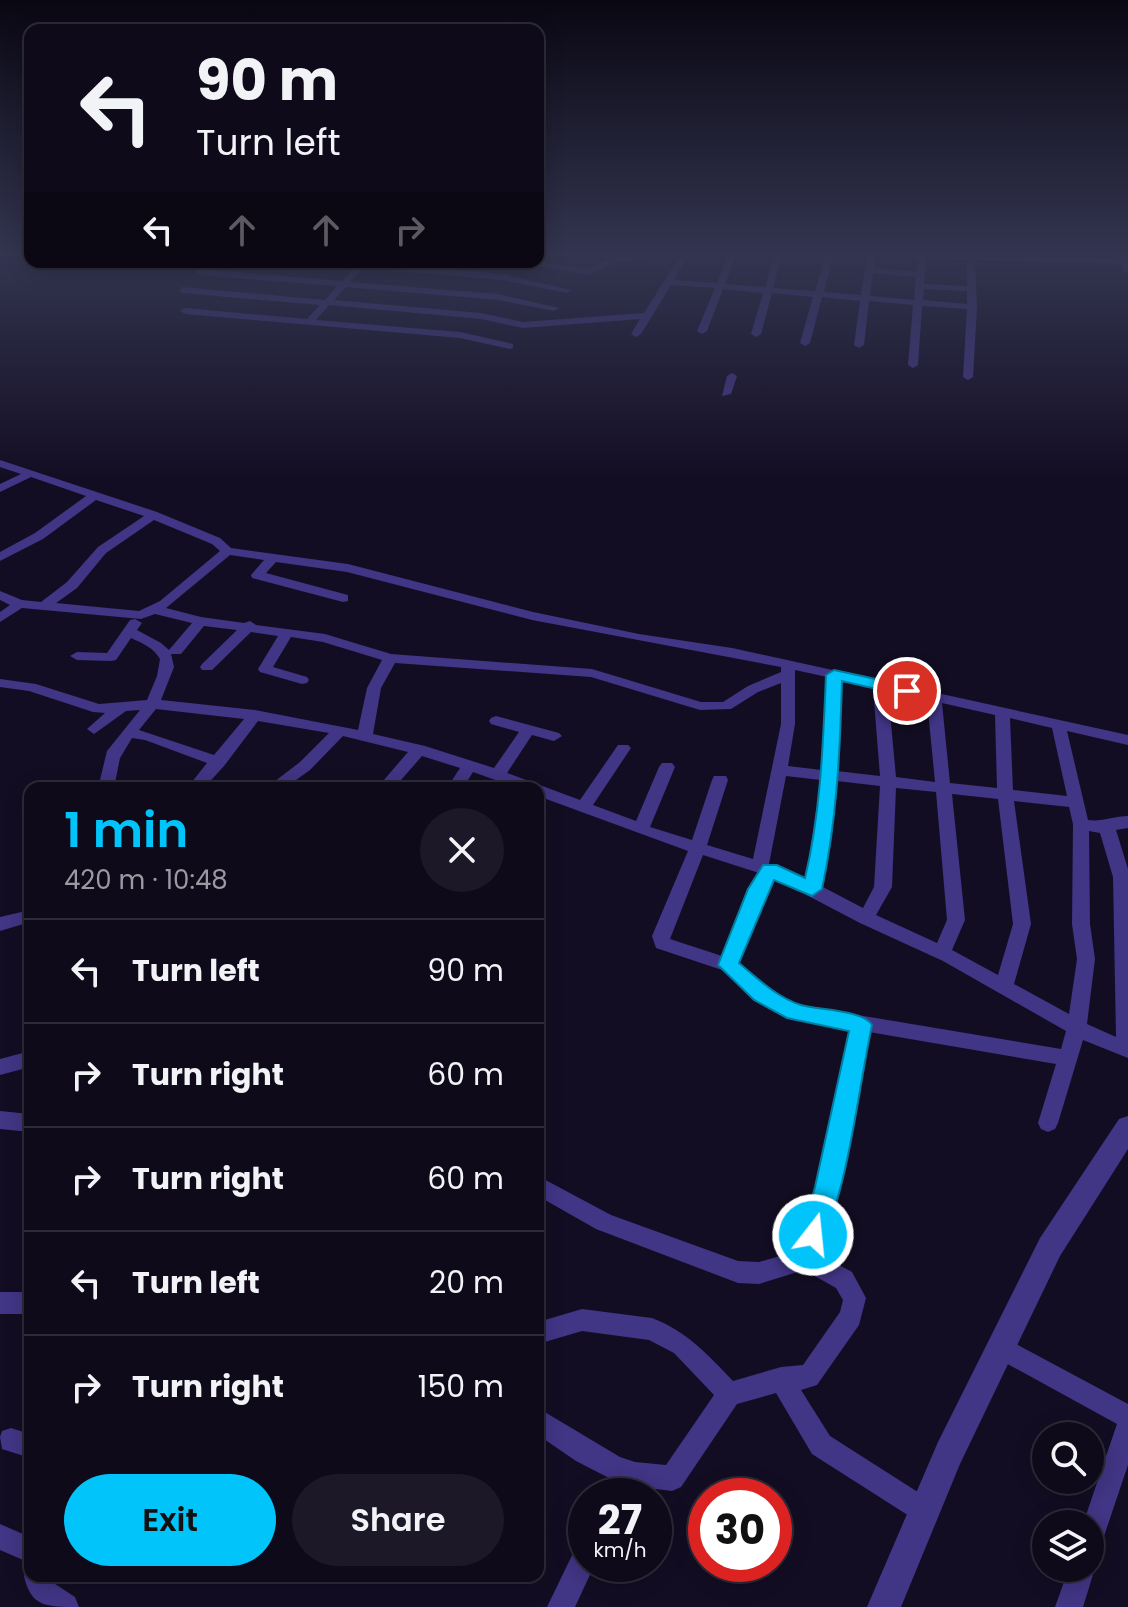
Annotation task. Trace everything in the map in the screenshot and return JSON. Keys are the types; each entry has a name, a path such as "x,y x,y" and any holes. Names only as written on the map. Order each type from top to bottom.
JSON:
{"street":[{"path":"413,331 460,335 510,346"},
{"path":"805,343 808,331"},
{"path":"859,345 861,331"},
{"path":"913,365 916,331"},
{"path":"968,377 971,331"},
{"path":"726,394 732,376"},
{"path":"0,463 92,497 153,515 216,541 227,551 348,568 532,616 787,670 834,675 1128,740"},
{"path":"0,489 29,474"},
{"path":"0,557 39,536 92,497"},
{"path":"46,605 72,585 102,550 153,515"},
{"path":"77,656 111,657 148,613 227,551"},
{"path":"272,559 257,575 343,598"},
{"path":"0,595 19,604 148,613 288,631 325,638 390,658 592,673 700,706 726,706 787,670"},
{"path":"0,618 19,604"},
{"path":"176,651 201,621"},
{"path":"207,667 250,625"},
{"path":"288,631 265,669 302,680"},
{"path":"107,782 109,766 121,740 152,704 166,667 166,653 159,645 130,632"},
{"path":"365,735 374,688 390,658"},
{"path":"728,965 765,868 788,724 787,670"},
{"path":"812,889 825,835 831,774 834,675"},
{"path":"0,683 31,687 90,707 122,708 152,704 255,715 365,735 420,749 518,782"},
{"path":"866,918 883,887 888,780 880,686"},
{"path":"934,696 956,920 942,953"},
{"path":"94,729 122,708"},
{"path":"1002,710 1005,793 1022,924 1004,986"},
{"path":"201,782 255,715"},
{"path":"496,721 554,736"},
{"path":"1048,1123 1077,1027 1086,959 1081,924 1081,824 1058,723"},
{"path":"498,774 528,729"},
{"path":"282,782 305,766 340,731"},
{"path":"129,733 148,736 219,762"},
{"path":"583,807 623,748"},
{"path":"390,782 420,749"},
{"path":"459,782 470,765"},
{"path":"641,829 667,767"},
{"path":"779,770 1075,802"},
{"path":"720,780 698,847 661,936 662,943 728,965 761,994 794,1012 1067,1058"},
{"path":"544,792 641,829 765,868 942,953 1077,1027 1127,1050 1122,877 1107,828"},
{"path":"1081,824 1107,828 1115,822 1128,822"},
{"path":"0,924 24,918"},
{"path":"806,1259 827,1187 861,1025"},
{"path":"0,1067 24,1061"},
{"path":"0,1120 24,1122"},
{"path":"884,1607 949,1453 1050,1247 1128,1127"},
{"path":"544,1188 604,1222 738,1272 759,1273 806,1259 844,1280 855,1298 851,1317 809,1377 781,1379 729,1394 672,1478"},
{"path":"0,1303 24,1303"},
{"path":"544,1331 582,1320 652,1329 682,1345 729,1394"},
{"path":"1001,1348 1128,1417"},
{"path":"781,1379 821,1445 926,1512"},
{"path":"544,1426 610,1478"},
{"path":"1101,1510 1128,1427"},
{"path":"0,1537 24,1547"},
{"path":"38,1582 40,1590 65,1607"},
{"path":"561,1607 573,1582"},
{"path":"1069,1607 1077,1582"}],"route":[{"path":"813,1235 827,1187 861,1025 794,1012 761,994 728,965 745,930 758,889 770,870 812,889 825,835 831,774 834,675 907,691"}]}
